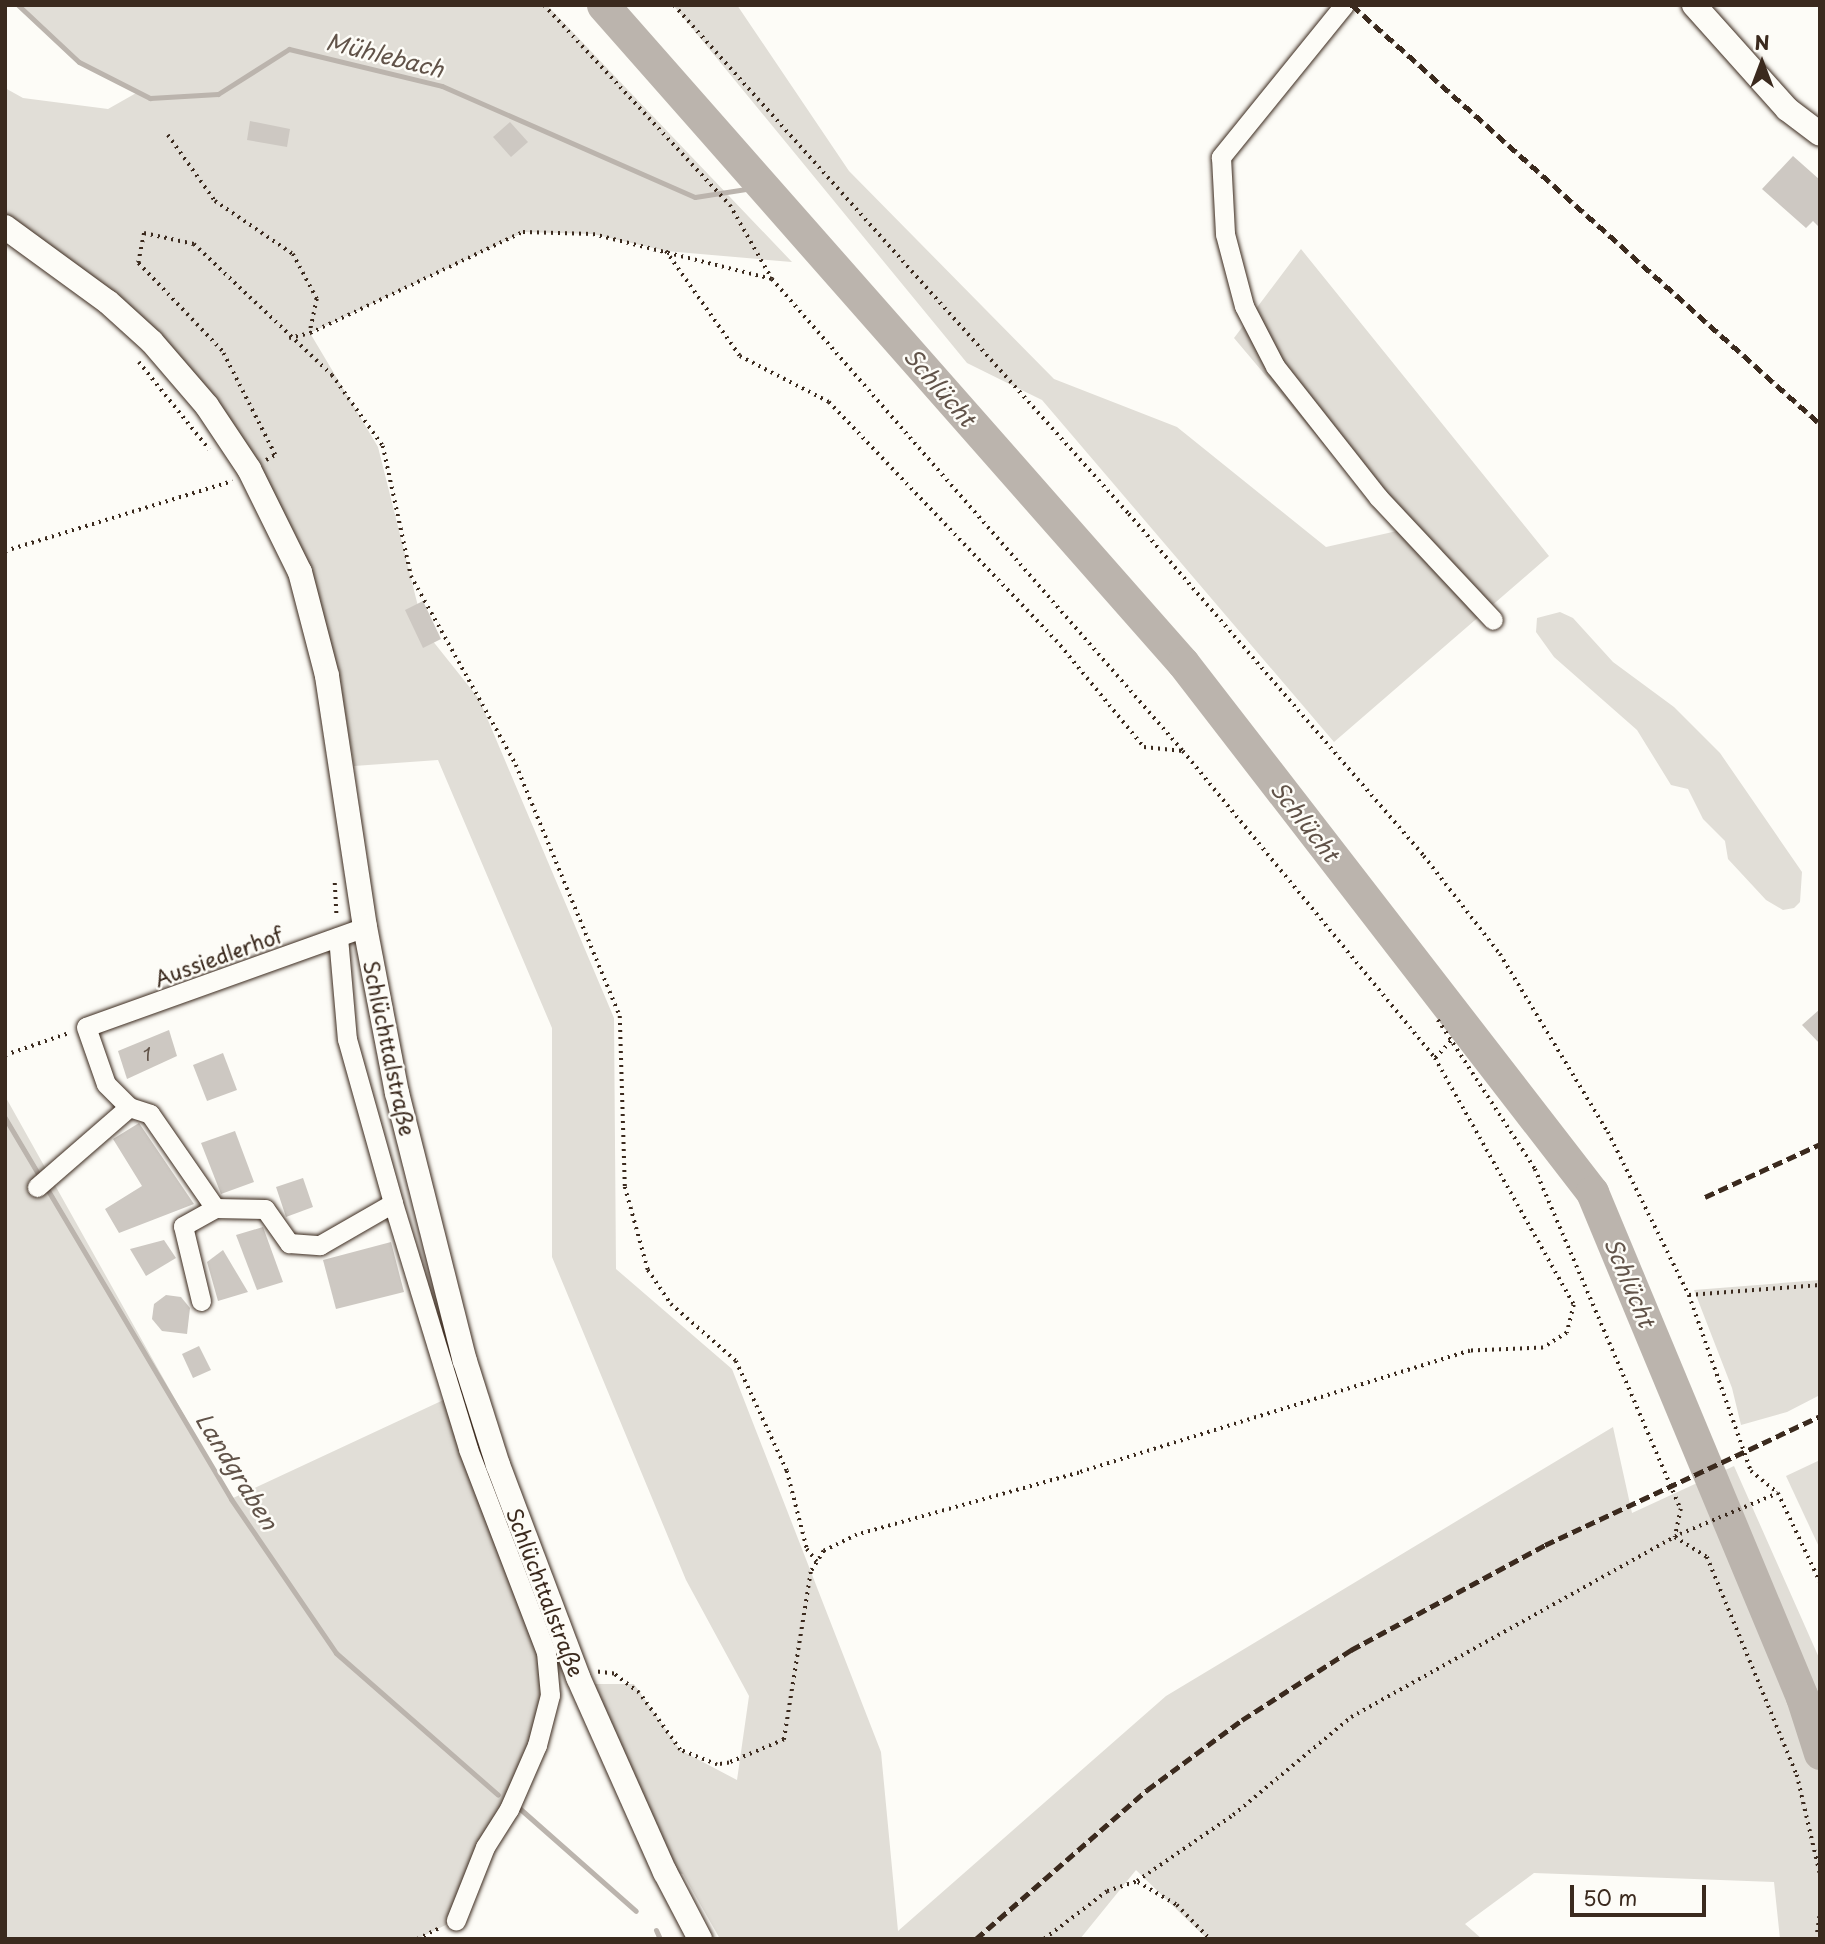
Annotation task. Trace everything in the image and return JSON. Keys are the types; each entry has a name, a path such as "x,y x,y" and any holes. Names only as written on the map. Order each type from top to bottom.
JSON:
{"main road":[{"path":"1694,5 1787,109 1820,134"},
{"name":"Schlüchttalstraße","path":"5,227 108,302 152,342 207,406 236,473 300,572 327,676 365,927 397,1093 465,1361 498,1465 578,1676 665,1872 700,1939"}],"street":[{"path":"1344,5 1221,157 1225,234 1244,306 1275,366 1378,497 1493,621"},
{"name":"Aussiedlerhof","path":"86,1027 365,927"},
{"path":"338,937 347,1039 393,1203 468,1449 546,1652 550,1695 537,1745 509,1809 485,1847 456,1920"},
{"path":"86,1027 106,1084 129,1107 150,1114 215,1208"},
{"path":"45,1181 129,1107"},
{"path":"201,1301 183,1226 215,1208 265,1209 289,1243 320,1245 393,1203"}],"path":[{"path":"544,5 730,205 772,279 1183,751 1435,1058 1574,1305 1567,1333 1543,1348 1470,1351 1105,1465 857,1535 824,1551 811,1573 797,1643 784,1740 716,1765 680,1750 639,1693 614,1674 598,1671 578,1676"},
{"path":"674,5 1067,444 1424,856 1500,954 1564,1053 1689,1295 1751,1471 1776,1494 1820,1582"},
{"path":"168,135 215,201 293,254 317,299 310,333"},
{"path":"289,338 310,333 523,232 593,234 772,279"},
{"path":"5,551 236,473 275,455 222,351 138,263 144,233 194,244 289,338 332,374 383,446 411,576 516,765 620,1016 625,1187 634,1232 648,1270 671,1304 736,1361 787,1471 807,1549 817,1562"},
{"path":"666,251 740,356 829,402 1056,640 1144,747 1183,751"},
{"path":"138,360 216,459"},
{"path":"236,473 239,492"},
{"path":"335,875 338,937"},
{"path":"1438,1020 1535,1169 1681,1509 1678,1536"},
{"path":"5,1055 86,1027"},
{"path":"1435,1058 1452,1040"},
{"path":"1689,1295 1820,1285"},
{"path":"1044,1939 1107,1891 1137,1881 1233,1815 1351,1717 1678,1536 1776,1494"},
{"path":"1678,1536 1707,1557 1797,1775 1820,1874"},
{"path":"1137,1881 1177,1905 1210,1939"},
{"path":"1816,1939 1820,1912"},
{"path":"417,1939 456,1920"}],"shaded area":[{"path":"18,5 547,5 792,262 666,251 593,234 524,232 310,333 378,447 424,630 479,699 614,1018 616,1269 732,1369 881,1752 898,1931 1166,1696 1613,1427 1632,1513 1734,1466 1820,1660 1820,1939 1780,1939 1774,1882 1534,1873 1465,1924 1482,1939 1207,1939 1136,1870 1080,1939 720,1939 683,1874 665,1872 593,1684 634,1684 680,1750 737,1780 749,1696 686,1580 552,1257 552,1028 438,760 354,766 339,676 280,508 70,261 5,215 5,88 23,98 108,109 138,92 79,62"},
{"path":"673,5 737,5 849,171 1054,379 1177,427 1326,547 1397,531 1234,338 1301,249 1549,556 1334,742 1042,400 967,363"},
{"path":"1560,612 1573,618 1613,662 1674,707 1720,753 1802,872 1800,902 1794,908 1783,910 1766,900 1728,859 1725,841 1703,819 1688,789 1671,785 1637,730 1554,657 1536,632 1537,618"},
{"path":"5,1096 231,1499 452,1396 550,1695 456,1920 417,1939 5,1939"},
{"path":"1820,1280 1820,1395 1787,1412 1741,1425 1732,1388 1694,1290"},
{"path":"1820,1460 1820,1549 1786,1476"}],"building":[{"path":"250,121 290,129 287,147 247,140"},
{"path":"510,122 528,142 511,157 493,137"},
{"path":"1793,156 1820,180 1820,228 1813,221 1806,228 1762,189"},
{"path":"423,601 441,639 423,648 405,610"},
{"path":"1820,1009 1820,1044 1802,1025"},
{"path":"169,1030 177,1056 127,1079 118,1051"},
{"path":"223,1053 237,1090 207,1101 193,1065"},
{"path":"139,1123 194,1204 119,1233 105,1209 142,1186 113,1139"},
{"path":"235,1131 254,1182 221,1194 201,1143"},
{"path":"303,1178 313,1207 286,1217 276,1187"},
{"path":"263,1227 283,1282 257,1290 236,1235"},
{"path":"164,1240 176,1258 146,1276 130,1249"},
{"path":"391,1242 404,1292 336,1309 323,1260"},
{"path":"223,1250 248,1292 218,1301 207,1262"},
{"path":"166,1295 181,1297 190,1308 187,1334 162,1331 152,1319 154,1304"},
{"path":"199,1346 211,1370 193,1378 182,1354"}],"waterway":[{"name":"Mühlebach","path":"18,5 79,62 150,98 218,94 289,49 442,86 695,197 765,186"},
{"name":"Schlücht","path":"603,5 1183,663 1592,1192 1802,1697 1820,1753"},
{"name":"Landgraben","path":"5,1118 231,1499 336,1653 498,1795"},
{"name":"Landgraben","path":"518,1807 636,1911"},
{"name":"Landgraben","path":"656,1930 660,1939"}],"railway":[{"path":"1352,5 1820,424"},
{"path":"1705,1197 1820,1144"},
{"path":"976,1939 1147,1790 1242,1720 1351,1650 1545,1545 1820,1416"}]}
